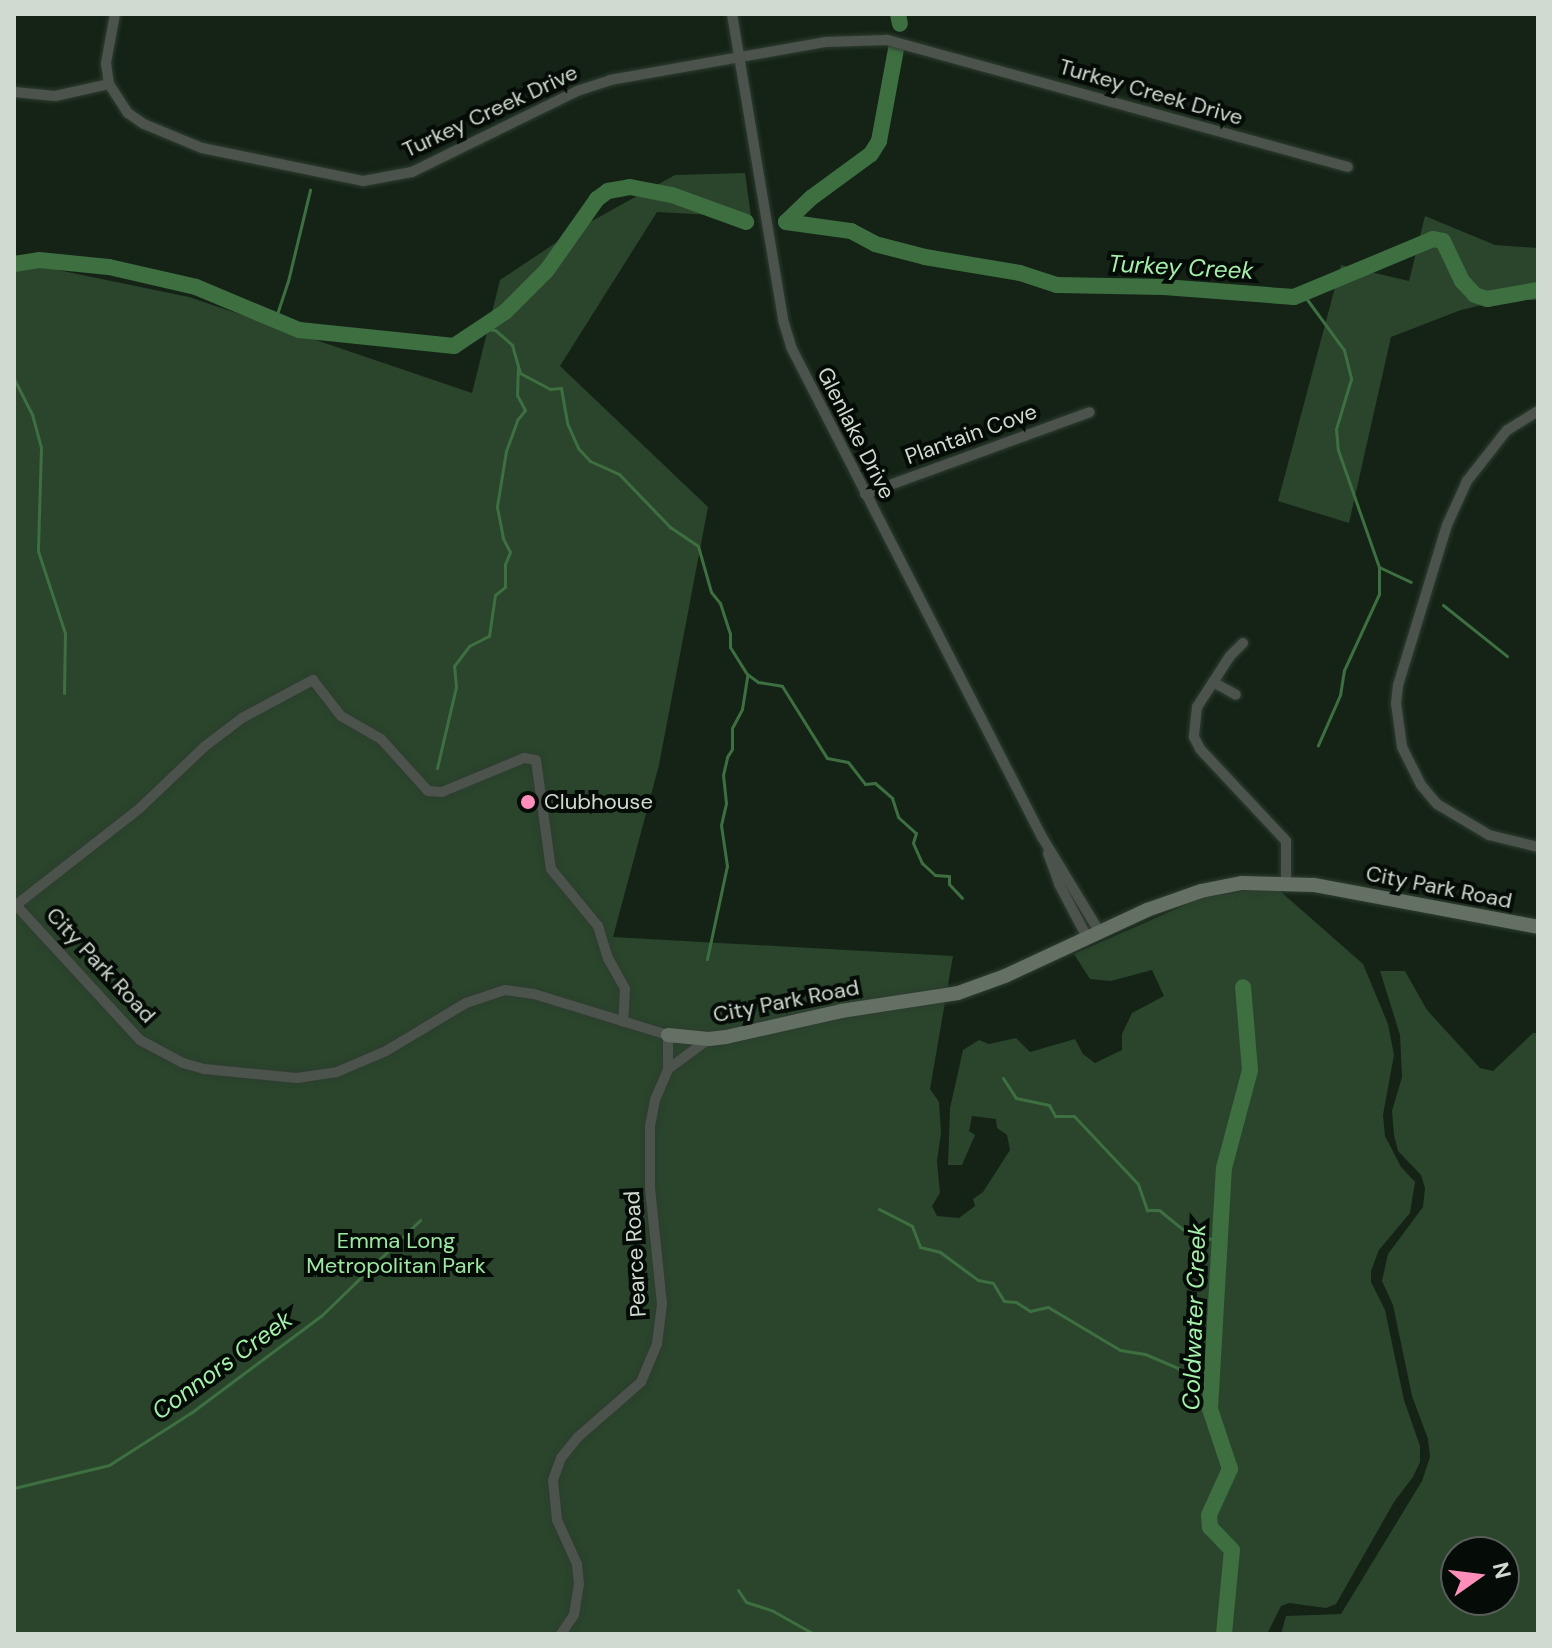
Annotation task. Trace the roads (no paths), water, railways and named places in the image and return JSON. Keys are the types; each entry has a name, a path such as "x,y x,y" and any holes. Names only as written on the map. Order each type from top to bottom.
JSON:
{"street":[{"path":"14,92 55,96 109,84 106,63 115,14"},
{"name":"Glenlake Drive","path":"732,14 783,320 802,373 1042,837 1059,884 1093,934"},
{"name":"Turkey Creek Drive","path":"109,84 128,113 144,124 202,148 363,181 412,172 567,96 610,80 825,42 887,40 1348,167"},
{"path":"1538,411 1507,430 1467,481 1447,525 1398,685 1396,703 1402,747 1421,785 1437,804 1489,835 1538,847"},
{"name":"Plantain Cove","path":"865,494 1090,412"},
{"path":"1243,643 1197,707 1194,737 1286,841 1286,883"},
{"path":"15,904 140,808 210,742 263,705 313,680 341,716 381,739 428,791 442,792 524,758 536,760 551,869 598,926 608,958 625,989 623,1022"},
{"path":"1213,682 1236,695"},
{"name":"City Park Road","path":"15,904 140,1040 183,1063 204,1069 297,1078 337,1072 386,1051 466,1003 505,990 534,994 668,1035 709,1039 841,1011 958,993 1005,976 1093,934 1201,891 1242,883 1286,883 1538,927"},
{"path":"668,1035 668,1069"},
{"path":"668,1069 709,1039"},
{"name":"Pearce Road","path":"561,1634 574,1615 579,1584 577,1564 557,1520 553,1480 561,1458 578,1437 641,1382 657,1344 662,1304 650,1188 650,1126 655,1100 668,1069"}],"waterway":[{"path":"898,14 900,24"},
{"path":"786,222 811,198 871,154 879,141 896,49"},
{"name":"Turkey Creek","path":"14,264 39,260 109,267 196,287 299,330 454,346 505,312 547,270 597,199 608,191 630,187 672,195 746,222"},
{"path":"275,320 288,281 310,190"},
{"name":"Turkey Creek","path":"786,222 851,231 875,244 925,257 1020,273 1057,285 1164,287 1294,297 1433,239 1443,241 1462,281 1475,295 1487,299 1538,290"},
{"path":"1303,294 1344,350 1351,379 1336,429 1338,450 1379,567 1379,594 1344,670 1340,695 1318,745"},
{"path":"481,328 495,330 512,345 520,373 550,389 561,388 567,423 578,448 590,461 619,474 670,527 698,546 711,592 720,603 730,633 730,647 747,674 758,682 782,686 827,758 848,762 865,784 875,783 892,798 898,817 916,833 913,843 922,863 935,875 949,876 949,884 962,898"},
{"path":"437,768 456,687 454,666 469,646 489,636 495,595 505,587 505,564 510,552 503,538 497,506 506,451 517,420 525,410 517,395 518,368"},
{"path":"14,379 32,414 41,447 38,551 65,633 64,693"},
{"path":"1379,567 1411,582"},
{"path":"1443,605 1507,656"},
{"path":"707,959 727,866 721,825 726,803 723,775 732,749 732,728 742,709 747,676"},
{"name":"Coldwater Creek","path":"1224,1634 1232,1550 1210,1527 1209,1515 1230,1469 1210,1409 1224,1168 1250,1070 1243,987"},
{"path":"1003,1078 1016,1098 1049,1105 1055,1116 1074,1116 1138,1184 1147,1210 1159,1210 1191,1236 1220,1240"},
{"path":"879,1209 912,1226 920,1247 940,1252 978,1280 993,1283 1004,1301 1016,1302 1030,1311 1048,1307 1120,1350 1145,1354 1178,1368 1210,1409"},
{"name":"Connors Creek","path":"14,1488 109,1465 192,1412 321,1316 420,1220"},
{"path":"738,1590 746,1602 773,1611 814,1634"}],"place":[{"name":"Clubhouse","path":"528,802"}],"park label":[{"name":"Emma Long Metropolitan Park","path":"396,1252"}]}
